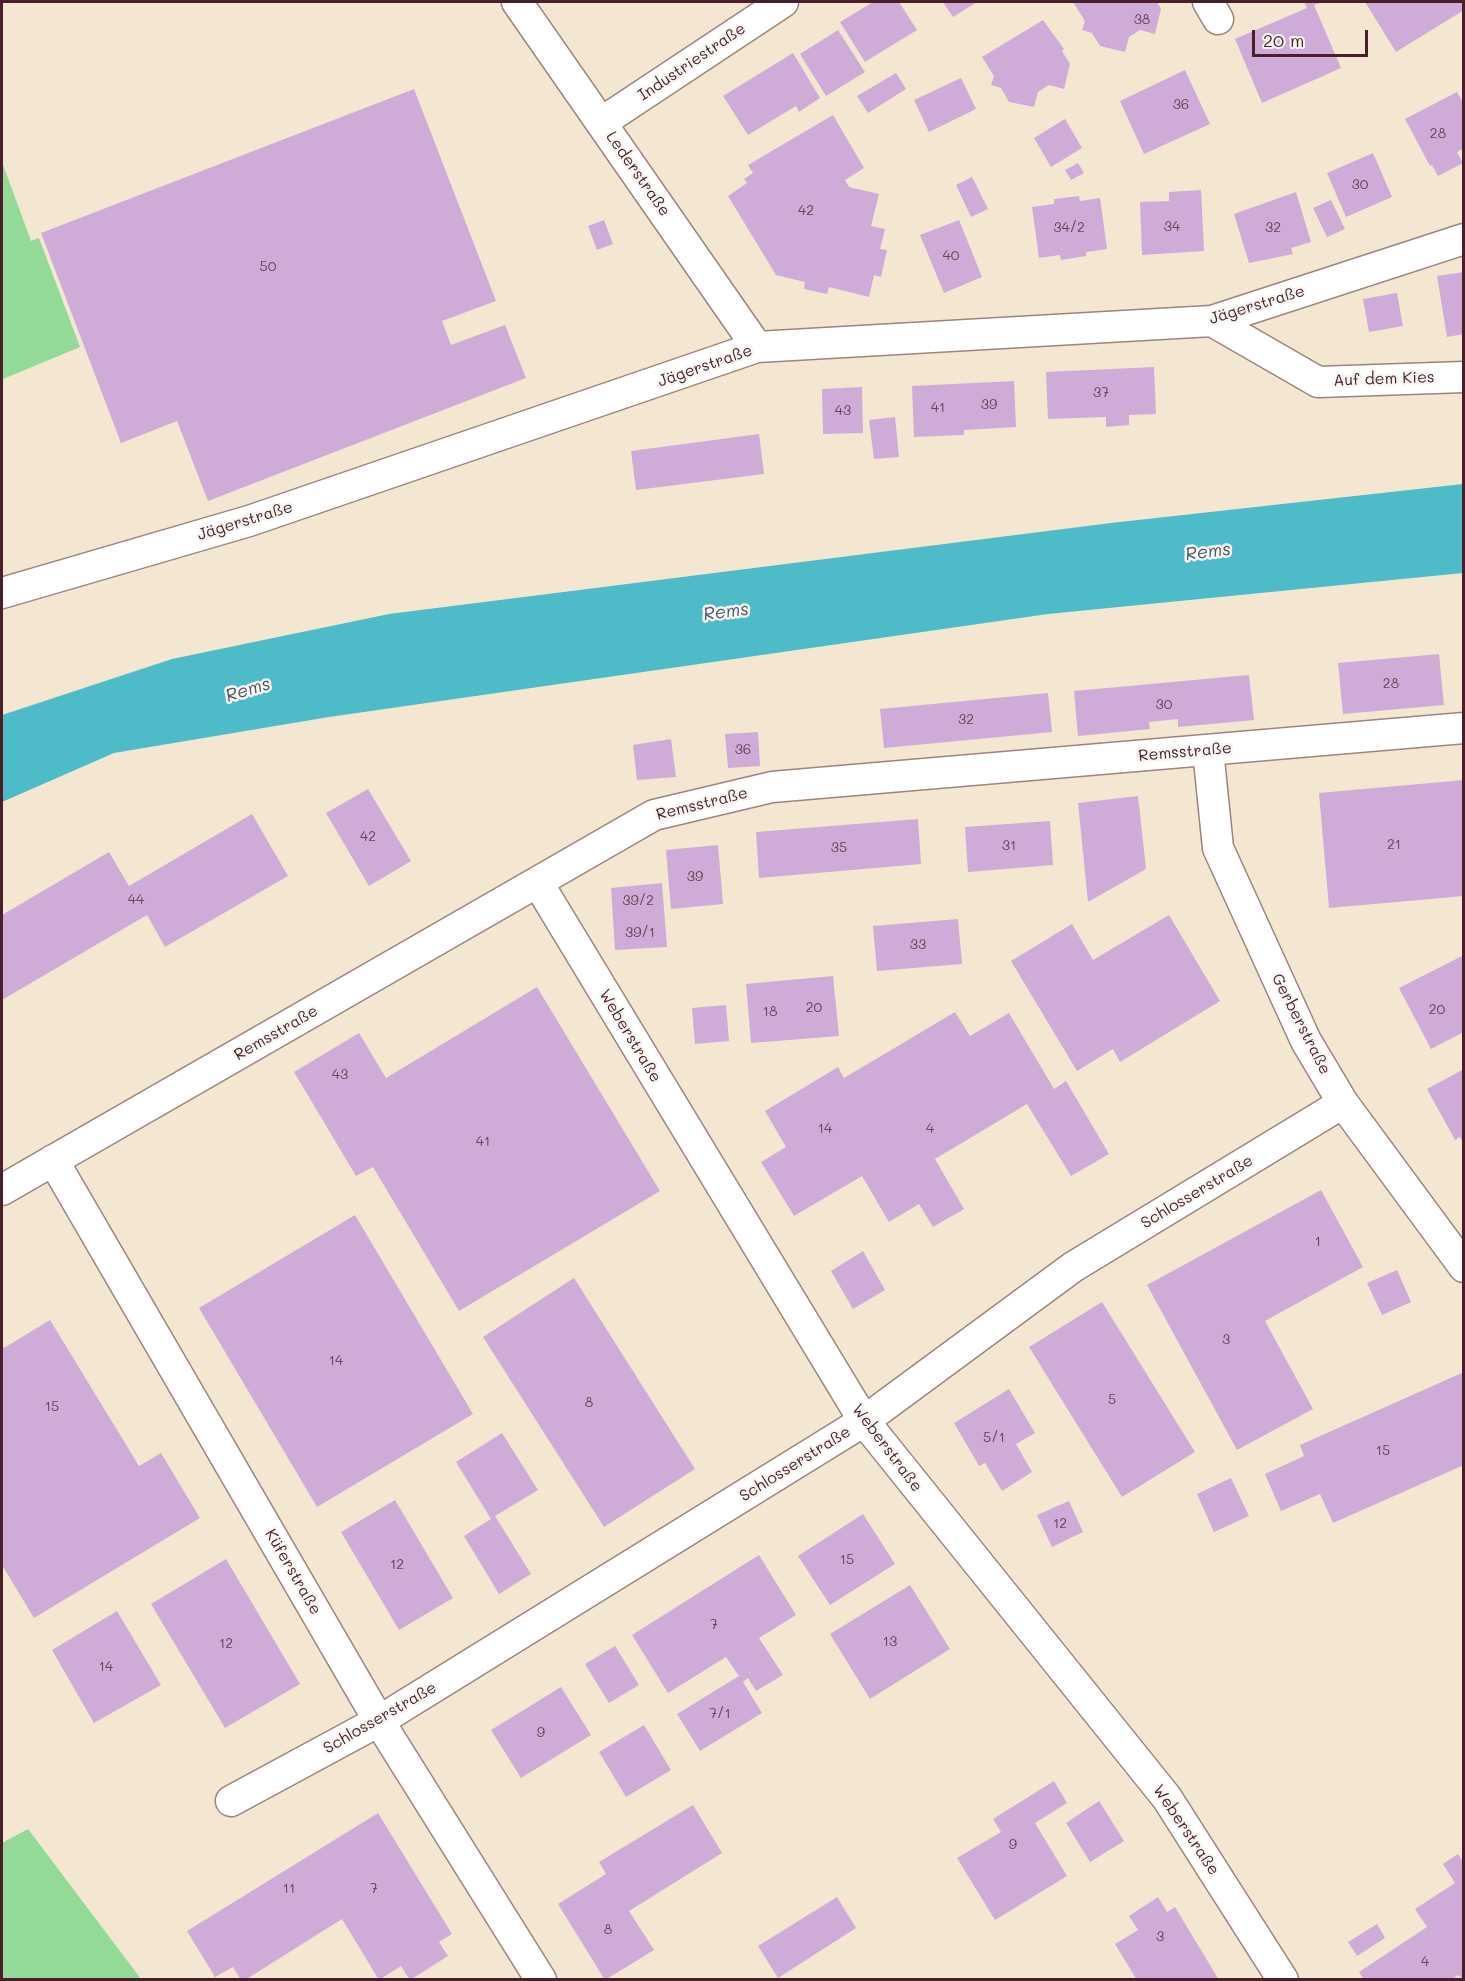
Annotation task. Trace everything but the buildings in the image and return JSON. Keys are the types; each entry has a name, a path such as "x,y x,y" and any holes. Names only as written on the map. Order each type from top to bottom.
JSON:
{"street":[{"name":"Lederstraße","path":"517,2 757,347"},
{"name":"Industriestraße","path":"602,122 783,2"},
{"name":"Jägerstraße","path":"2,593 249,521 757,347 1212,321 1464,239"},
{"name":"Auf dem Kies","path":"1212,321 1318,382 1464,377"},
{"name":"Remsstraße","path":"2,1190 654,815 772,788 1464,728"},
{"name":"Gerberstraße","path":"1208,750 1218,848 1306,1041 1343,1103 1464,1267"},
{"name":"Weberstraße","path":"538,883 864,1421 1167,1798 1283,1980"},
{"name":"Schlosserstraße","path":"231,1801 379,1720 864,1421 1073,1267 1343,1103"},
{"name":"Küferstraße","path":"53,1160 379,1720 541,1980"}],"green space":[{"path":"2,162 31,241 39,238 80,347 3,379"},
{"path":"28,1829 141,1979 2,1979 2,1843"}],"water":[{"name":"Rems","path":"1463,484 1463,573 1048,614 329,717 114,753 2,802 2,715 172,659 389,614 1111,523"}]}
